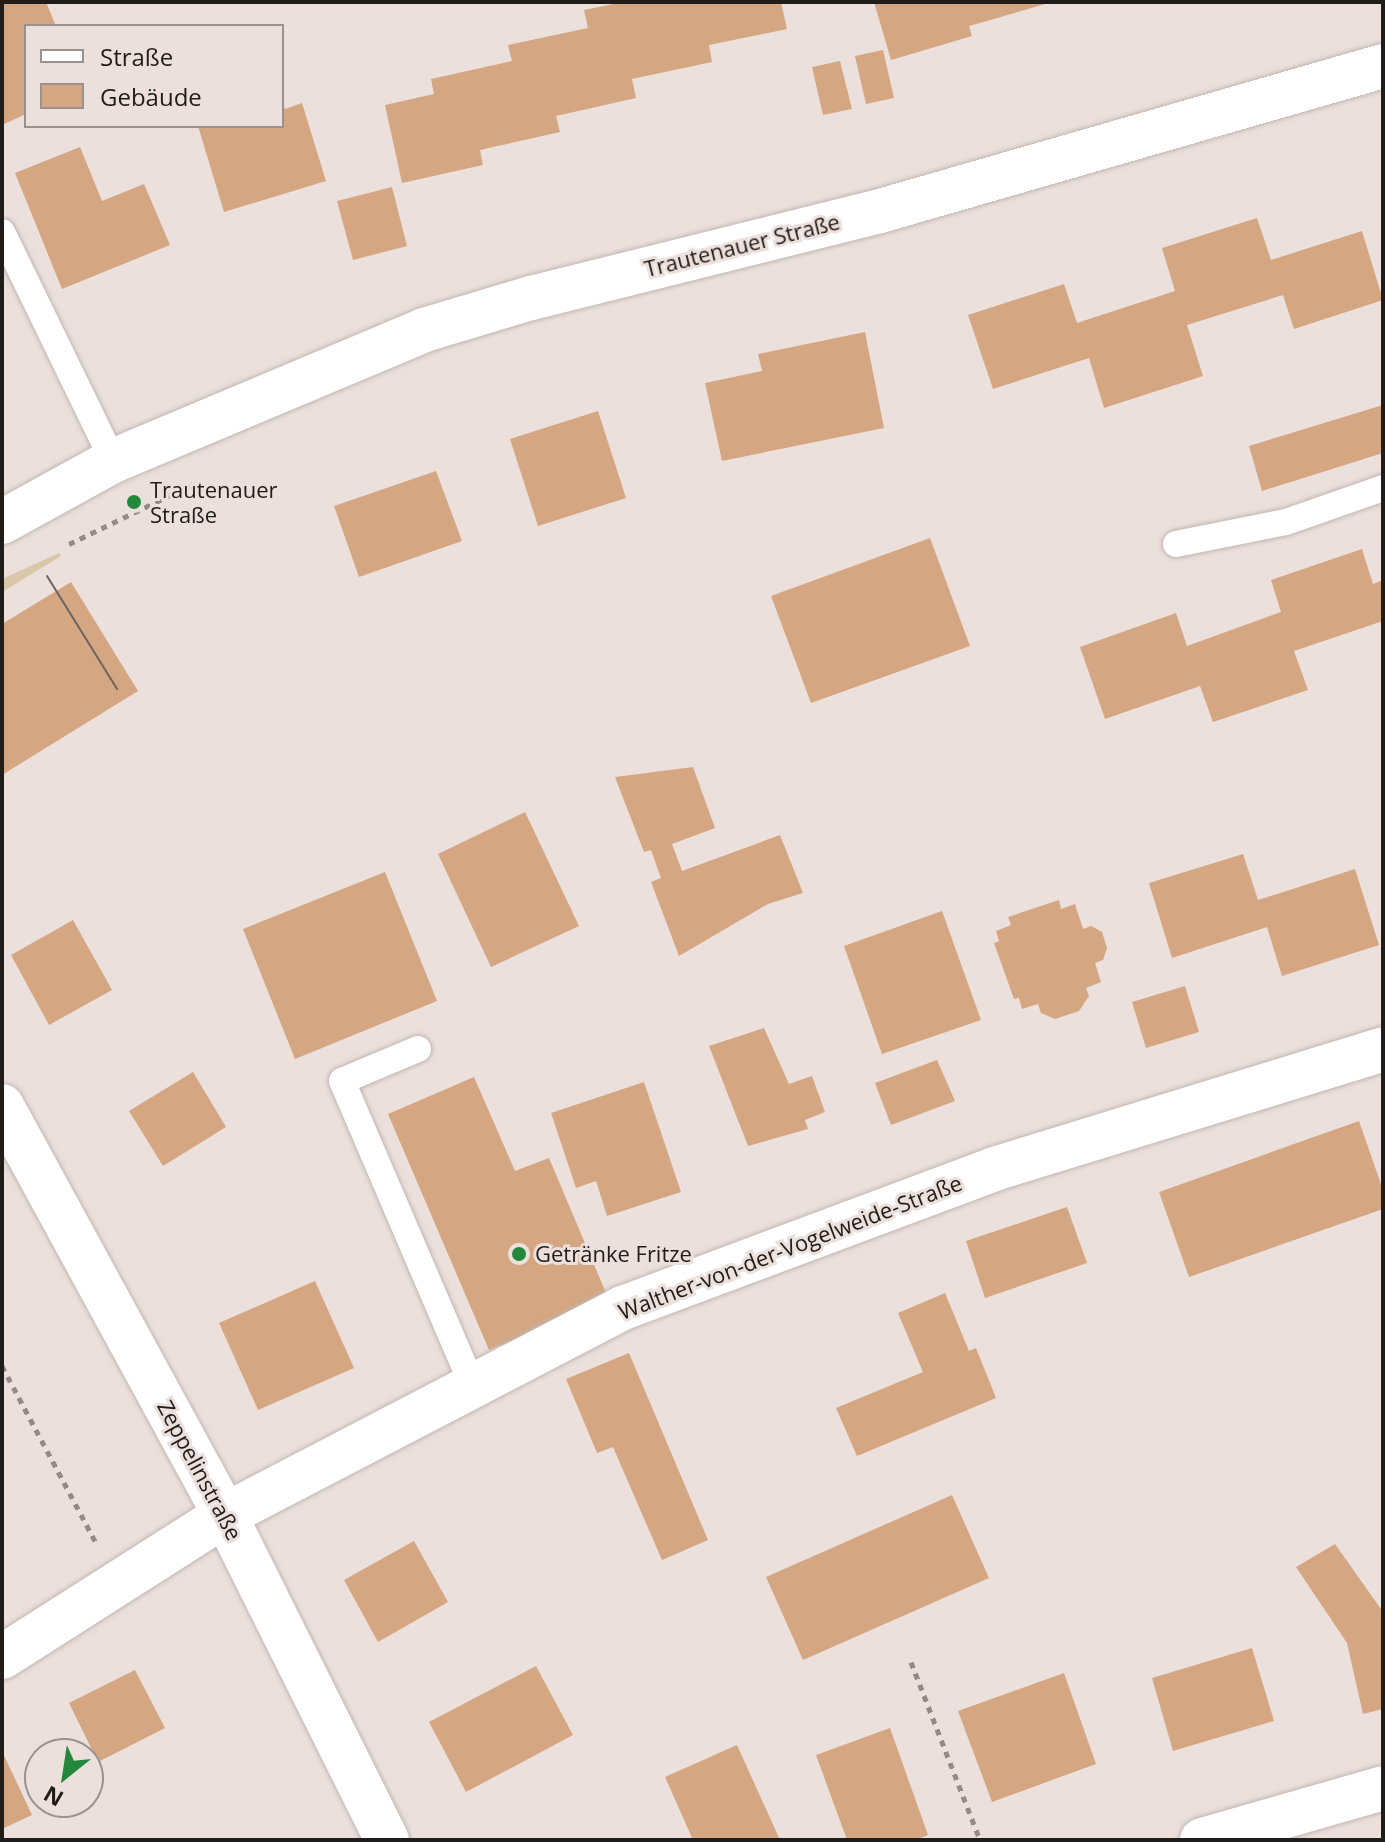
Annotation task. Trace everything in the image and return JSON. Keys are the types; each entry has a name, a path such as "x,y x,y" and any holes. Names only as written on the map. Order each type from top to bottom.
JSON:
{"street":[{"name":"Trautenauer Straße","path":"2,522 113,461 424,330 531,298 880,211 1383,66"},
{"name":"Walther-von-der-Vogelweide-Straße","path":"2,1657 225,1515 623,1308 979,1175 1383,1049"},
{"name":"Zeppelinstraße","path":"2,1106 225,1515 387,1840"},
{"path":"1202,1840 1383,1788"}],"lane":[{"path":"2,232 113,461"},
{"path":"1176,544 1286,522 1383,488"},
{"path":"418,1049 342,1081 473,1386"}],"path":[{"path":"2,1366 97,1544"},
{"path":"911,1662 980,1840"}],"shaded area":[{"path":"59,553 61,556 2,592 2,579"}],"building":[{"path":"2,2 46,2 55,24 24,24 24,115 2,125"},
{"path":"623,2 781,2 787,29 709,45 712,62 632,79 636,98 556,116 560,132 480,150 483,165 402,183 385,105 434,94 431,79 512,61 508,45 588,28 584,10"},
{"path":"874,2 1049,3 969,26 972,36 891,60"},
{"path":"883,50 894,98 866,104 855,56"},
{"path":"840,61 852,109 823,115 812,67"},
{"path":"302,103 326,181 224,212 199,128 284,128 284,107 285,109"},
{"path":"80,147 102,201 144,184 170,245 62,289 15,173"},
{"path":"392,187 407,246 353,260 337,201"},
{"path":"1257,218 1271,260 1362,231 1383,300 1294,329 1283,295 1187,325 1203,376 1104,408 1089,358 993,389 968,315 1064,284 1077,323 1175,291 1162,248"},
{"path":"865,332 884,428 722,461 705,383 762,371 758,354"},
{"path":"1383,405 1383,453 1262,491 1249,446"},
{"path":"598,411 626,498 538,526 510,439"},
{"path":"436,471 462,541 359,577 334,506"},
{"path":"930,538 970,646 811,703 771,596"},
{"path":"1362,549 1373,584 1383,580 1383,621 1294,651 1308,690 1213,722 1200,686 1105,719 1080,647 1176,613 1187,646 1281,612 1271,580"},
{"path":"71,582 138,691 2,775 2,624"},
{"path":"693,767 715,828 672,844 682,871 780,835 803,893 768,904 679,956 651,882 661,878 651,850 644,852 615,777"},
{"path":"525,812 579,926 491,967 438,854"},
{"path":"1243,854 1258,900 1355,869 1379,945 1282,976 1267,927 1172,958 1149,883"},
{"path":"385,872 437,1001 295,1059 243,929"},
{"path":"1059,900 1061,909 1075,904 1083,929 1091,926 1102,932 1107,948 1103,960 1095,963 1101,982 1086,988 1089,996 1079,1011 1055,1019 1041,1013 1038,1004 1022,1009 1019,998 1014,999 994,943 999,941 996,931 1011,925 1008,917"},
{"path":"942,911 981,1020 882,1054 844,946"},
{"path":"73,920 112,990 49,1025 11,955"},
{"path":"1185,986 1199,1032 1146,1048 1132,1002"},
{"path":"764,1028 789,1084 812,1076 825,1112 805,1120 808,1129 748,1146 709,1046"},
{"path":"937,1060 955,1101 891,1125 875,1083"},
{"path":"193,1072 226,1127 163,1166 129,1111"},
{"name":"Getränke Fritze","path":"474,1077 515,1171 549,1158 609,1300 489,1350 388,1114"},
{"path":"644,1082 681,1192 607,1216 596,1181 576,1188 551,1113"},
{"path":"1359,1121 1383,1190 1383,1209 1189,1277 1159,1192"},
{"path":"1067,1207 1087,1263 985,1298 966,1241"},
{"path":"315,1281 354,1368 258,1410 219,1323"},
{"path":"945,1293 969,1351 976,1348 996,1398 857,1456 836,1408 923,1372 898,1313"},
{"path":"629,1353 708,1540 662,1560 613,1447 597,1453 566,1379"},
{"path":"952,1495 989,1578 803,1660 766,1577"},
{"path":"414,1541 448,1602 378,1642 344,1580"},
{"path":"1335,1544 1383,1612 1383,1709 1363,1714 1347,1643 1296,1567"},
{"path":"1252,1648 1274,1721 1173,1751 1152,1678"},
{"path":"536,1666 573,1735 466,1792 429,1722"},
{"path":"135,1670 165,1728 104,1759 104,1738 86,1738 69,1703"},
{"path":"1064,1673 1096,1764 992,1802 958,1711"},
{"path":"890,1728 928,1835 915,1840 847,1840 816,1755"},
{"path":"737,1745 780,1840 693,1840 665,1777"},
{"path":"2,1751 24,1798 26,1818 2,1829"}],"tram line":[{"path":"47,576 117,689"}],"place":[{"name":"Trautenauer Straße","path":"134,502"},
{"name":"Getränke Fritze","path":"519,1254"}]}
